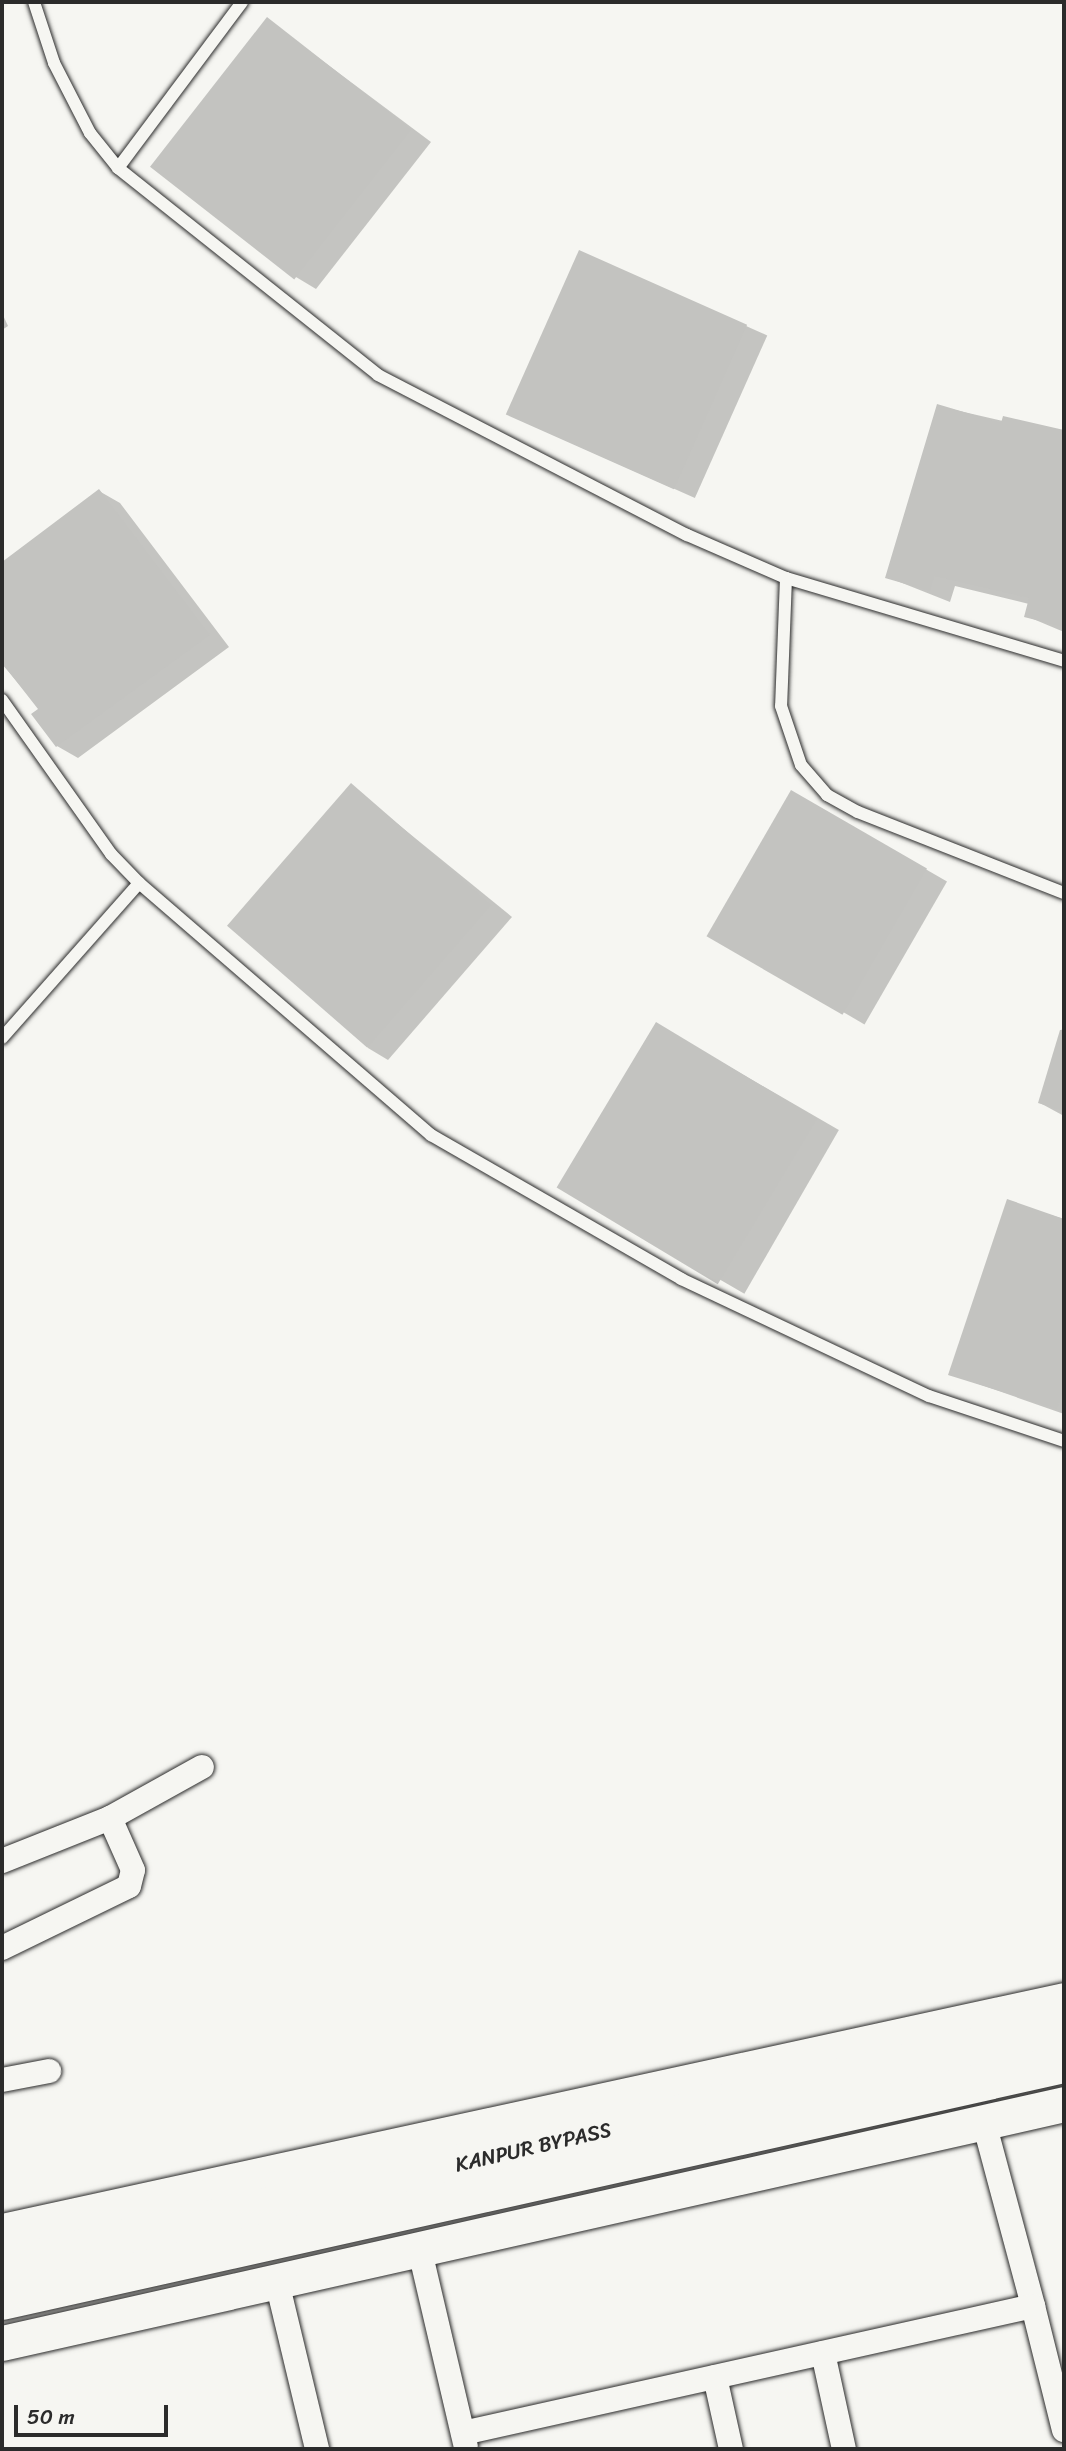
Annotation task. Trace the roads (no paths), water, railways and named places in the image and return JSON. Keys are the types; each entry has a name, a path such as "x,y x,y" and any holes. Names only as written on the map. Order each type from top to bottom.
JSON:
{"highway":[{"name":"KANPUR BYPASS","path":"2,2266 1064,2027"},
{"name":"KANPUR BYPASS","path":"2,2301 1064,2064"}],"main road":[{"path":"2,2231 1064,2000"},
{"path":"2,2343 983,2119 1064,2104"}],"street":[{"path":"2,1861 110,1818 202,1767"},
{"path":"2,1948 129,1886 132,1870 110,1818"},
{"path":"2,2080 49,2071"},
{"path":"983,2119 1034,2306 1064,2430"},
{"path":"419,2247 465,2441 715,2377 1034,2306"},
{"path":"277,2282 317,2449"},
{"path":"823,2353 844,2449"},
{"path":"715,2377 731,2449"}],"lane":[{"path":"34,2 54,63 90,133 118,168 378,375 687,535 786,578 1064,661"},
{"path":"118,168 243,2"},
{"path":"786,578 782,706 801,765 827,795 858,812 1064,893"},
{"path":"2,700 111,854 139,883 431,1135 553,1210 929,1396 1064,1441"},
{"path":"2,1038 139,883"}]}
